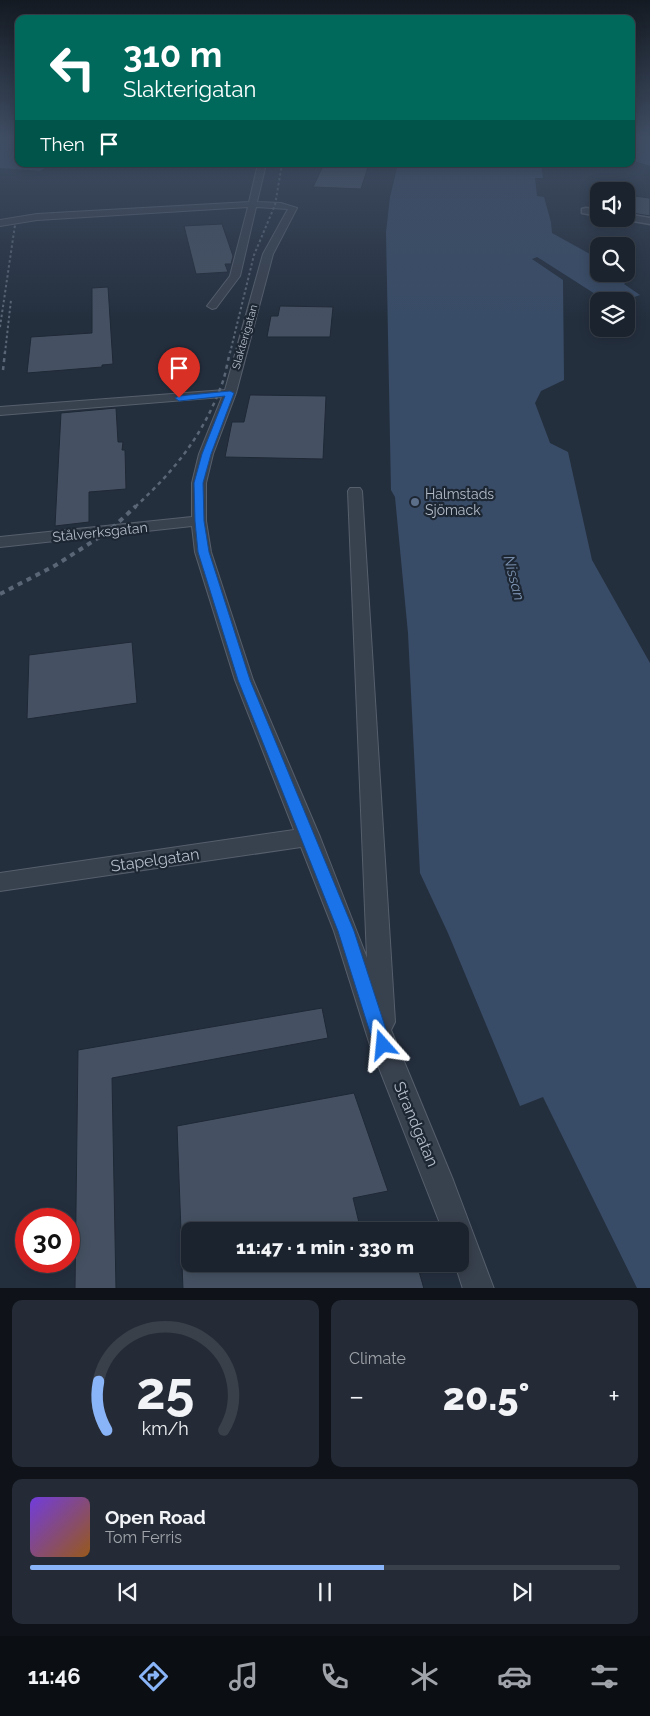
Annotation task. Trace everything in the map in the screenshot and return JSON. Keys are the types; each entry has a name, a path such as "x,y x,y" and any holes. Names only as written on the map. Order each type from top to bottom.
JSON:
{"street":[{"path":"212,306 235,276 253,199"},
{"path":"0,223 37,216 252,204"},
{"name":"Slakterigatan","path":"230,393 268,254 293,208 281,205 252,204"},
{"path":"586,210 590,211"},
{"path":"635,218 650,221"},
{"path":"0,412 230,393"},
{"name":"Strandgatan","path":"230,393 206,454 199,483 200,521 204,552 244,680 310,837 346,931 383,1045 455,1222"},
{"path":"356,491 383,1045"},
{"name":"Stålverksgatan","path":"0,542 200,521"},
{"name":"Stapelgatan","path":"0,882 310,837"},
{"path":"469,1261 479,1288"}],"water":[{"name":"Nissan","path":"390,199 545,199 552,233 590,254 590,282 627,282 624,284 640,295 635,297 635,292 592,292 537,257 532,259 563,280 564,380 541,391 535,403 550,443 568,452 592,560 650,663 650,1288 637,1288 543,1097 520,1106 448,933 420,873 408,633 395,497 391,490 386,232"}],"building":[{"path":"635,199 650,199 650,216 635,214"},
{"path":"222,224 233,256 231,264 225,264 228,272 196,274 184,226"},
{"path":"108,287 113,364 102,365 102,367 27,373 31,337 92,333 92,288"},
{"path":"280,306 333,307 330,337 267,337 271,316 278,316"},
{"path":"250,395 326,396 323,459 225,457 232,422 244,422"},
{"path":"116,408 118,442 123,442 122,450 125,450 126,489 89,492 89,522 55,526 61,413"},
{"path":"132,642 137,703 27,719 29,655"},
{"path":"322,1008 328,1038 112,1078 116,1288 75,1288 75,1273 80,1273 80,1208 76,1208 78,1050"},
{"path":"354,1093 388,1191 353,1198 359,1222 181,1222 181,1231 177,1126"},
{"path":"182,1272 419,1272 424,1288 183,1288"}],"railway":[{"path":"230,353 254,255 276,199"},
{"path":"0,327 15,225"},
{"path":"5,353 11,300"},
{"path":"3,370 5,352"},
{"path":"135,507 162,481 195,439 222,385 230,352"},
{"path":"0,594 56,565 109,531 136,506"}],"place":[{"name":"Halmstads Sjömack","path":"415,502"}],"route":[{"path":"179,398 218,396 230,393 206,454 199,483 200,521 204,552 244,680 310,837 346,931 383,1045"}]}
